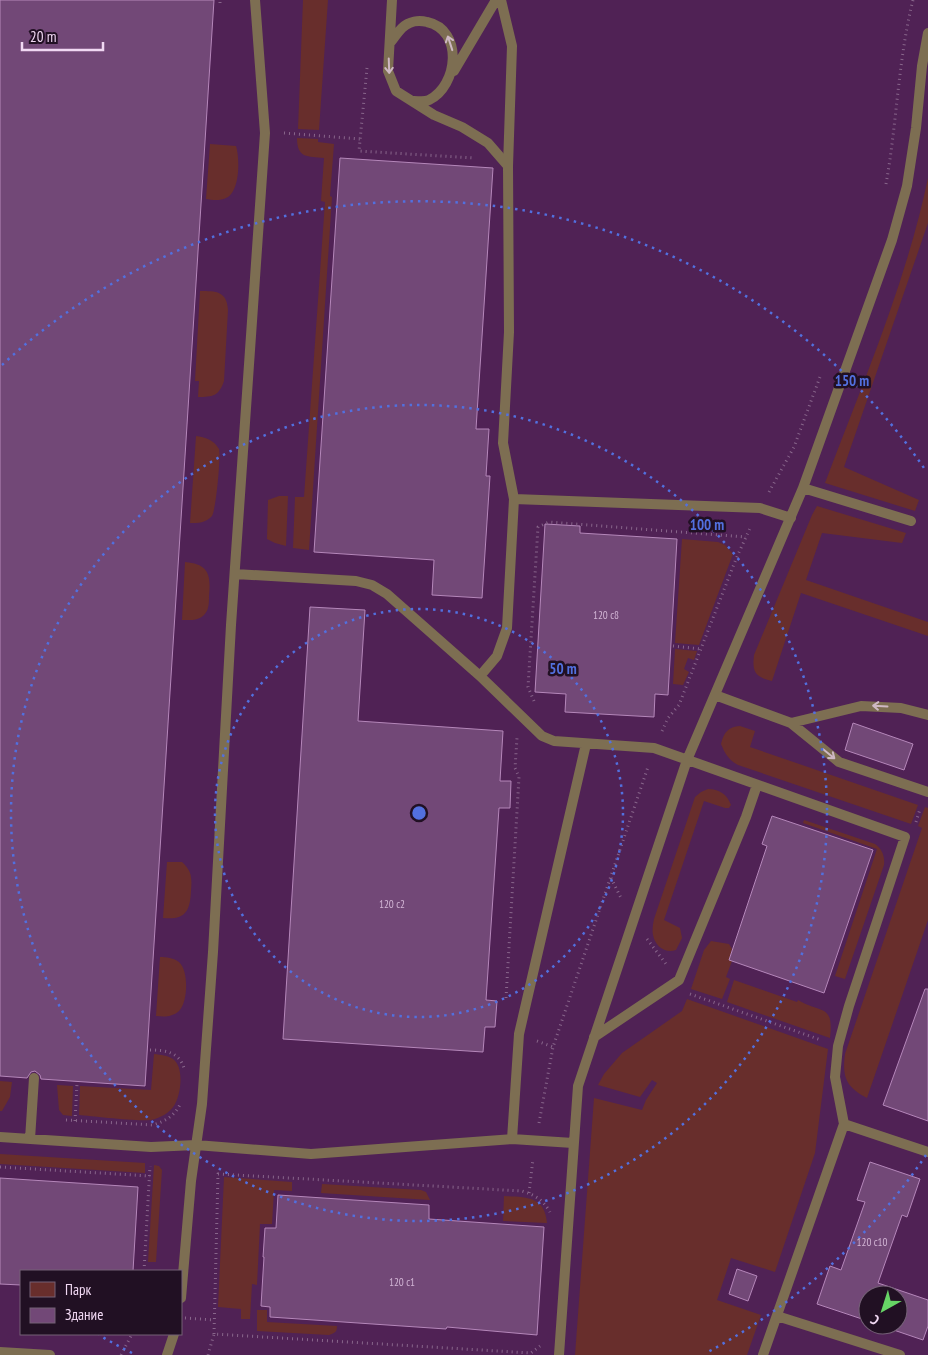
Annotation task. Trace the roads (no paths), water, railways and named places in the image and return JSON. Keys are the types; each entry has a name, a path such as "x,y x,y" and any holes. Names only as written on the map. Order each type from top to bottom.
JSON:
{"lane":[{"path":"182,1286 191,1181 202,1104 213,952 235,574 265,133 255,0"},
{"path":"392,0 388,71 396,91 434,115 462,127 488,143 508,166"},
{"path":"413,101 427,102 442,91 496,0"},
{"path":"480,676 497,656 507,628 514,499 503,444 509,332 508,166 512,46 502,0"},
{"path":"390,44 403,26 418,20 436,24 448,36 454,55 451,76"},
{"path":"559,1355 578,1086 687,760 803,488 892,240 907,186 928,32"},
{"path":"803,488 910,521"},
{"path":"514,499 760,508 791,518"},
{"path":"235,574 356,581 372,585 387,594 480,676 542,736 554,741 654,748 905,837 849,1006 838,1046 835,1077 844,1124 763,1355"},
{"path":"715,695 792,723 839,762 927,792"},
{"path":"792,723 861,706 902,708 928,715"},
{"path":"512,1139 520,1034 586,744"},
{"path":"594,1038 678,980 746,817 757,785"},
{"path":"30,1139 34,1078"},
{"path":"844,1124 928,1152"},
{"path":"0,1137 151,1147 196,1145 311,1154 512,1139 573,1143"},
{"path":"776,1316 900,1355"},
{"path":"167,1355 174,1335"},
{"path":"0,1352 50,1355"}]}
